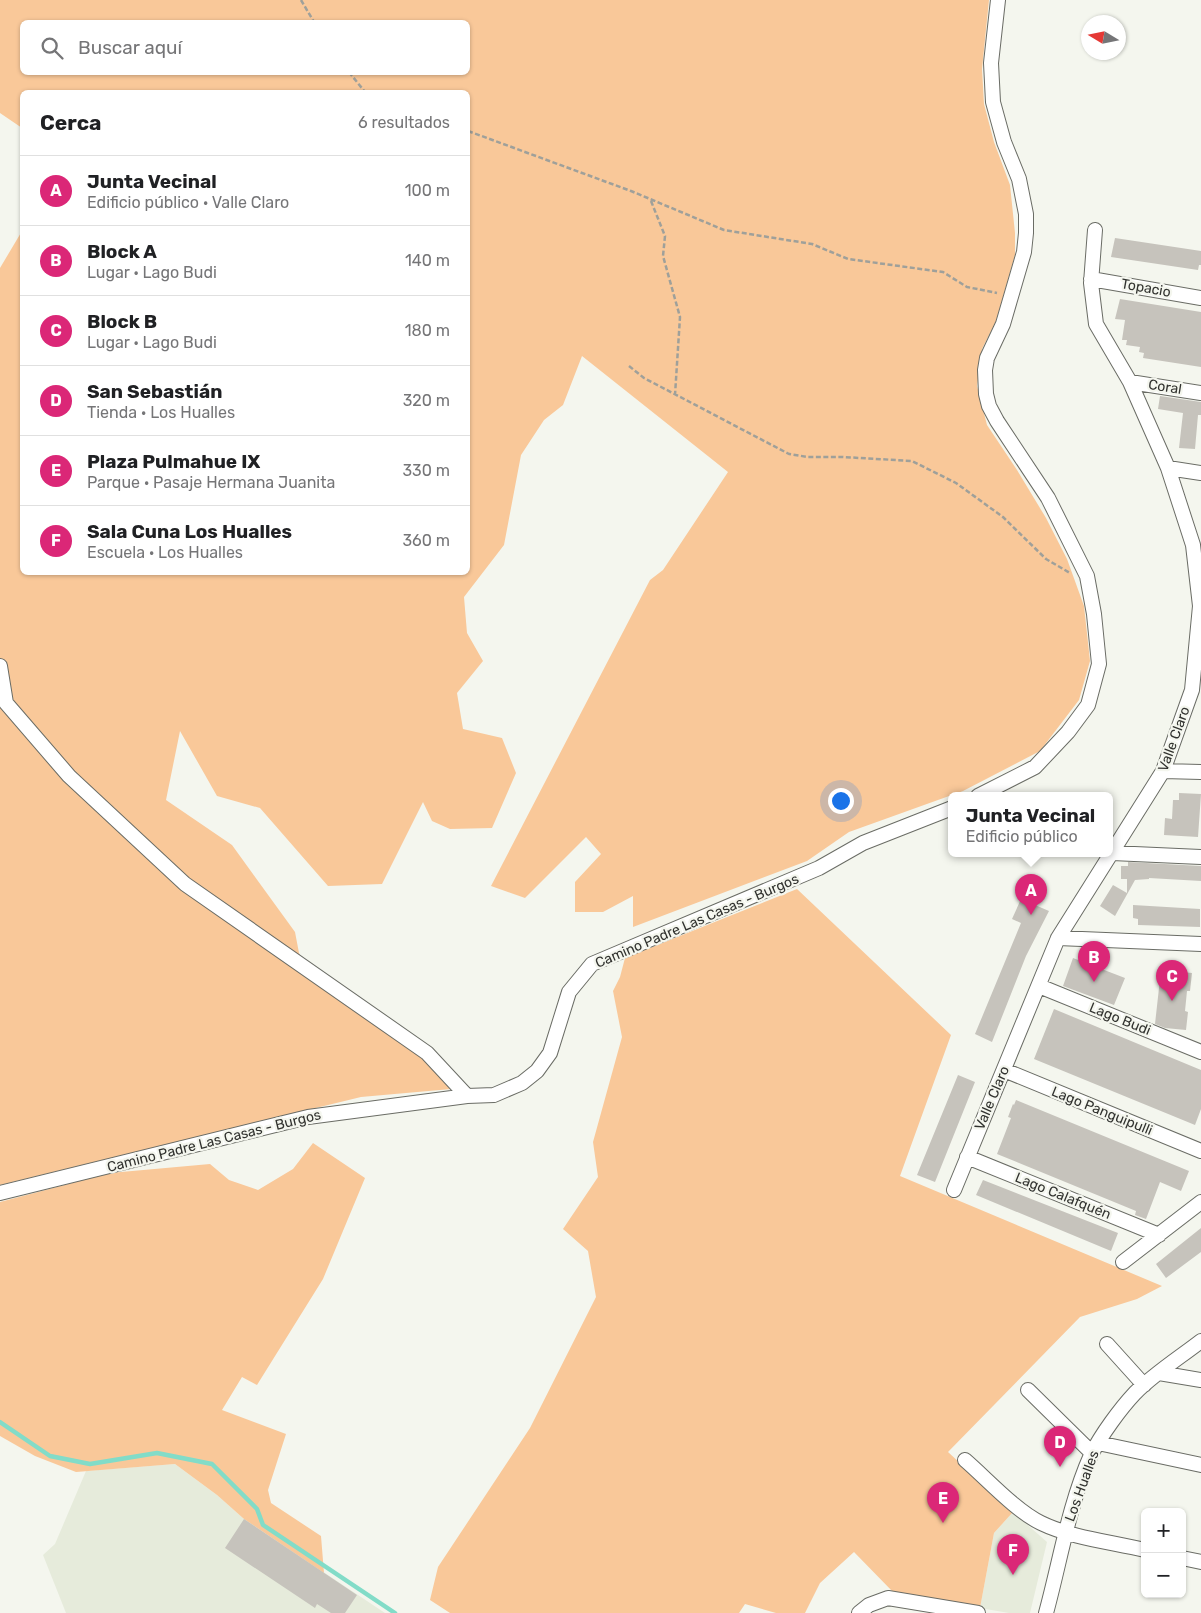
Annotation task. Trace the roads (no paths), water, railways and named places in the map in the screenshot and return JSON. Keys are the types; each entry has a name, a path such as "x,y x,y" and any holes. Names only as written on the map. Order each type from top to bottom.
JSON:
{"street":[{"path":"986,792 1035,767 1068,732 1088,704 1099,664 1098,641 1087,576 1048,498 997,421 989,406 986,394 985,370 992,346 1003,324 1024,252 1026,214 1019,180 1004,142 993,102 991,63 998,0"},
{"name":"Valle Claro","path":"1095,230 1092,278 1096,324 1130,382 1168,468 1193,546 1200,606 1196,691 1164,771 1113,851"},
{"name":"Topacio","path":"1092,278 1201,298"},
{"name":"Coral","path":"1130,382 1201,393"},
{"path":"1168,468 1201,473"},
{"path":"0,666 6,703 69,776 185,884 427,1053 467,1096"},
{"path":"1164,771 1201,772"},
{"name":"Camino Padre Las Casas - Burgos","path":"0,1193 308,1116 467,1096 494,1096 522,1083 550,1053 569,992 592,964 819,868 863,843 948,810"},
{"path":"1113,853 1201,857"},
{"name":"Valle Claro","path":"954,1190 1058,938 1109,857"},
{"path":"1058,938 1201,944"},
{"name":"Lago Budi","path":"1039,986 1201,1052"},
{"name":"Lago Panguipulli","path":"1004,1070 1201,1152"},
{"name":"Lago Calafquén","path":"967,1157 1159,1235"},
{"path":"1123,1262 1201,1202"},
{"name":"Los Hualles","path":"1046,1613 1066,1532 1086,1468 1095,1448 1121,1410 1144,1384 1201,1341"},
{"path":"1107,1344 1144,1384"},
{"path":"1159,1373 1201,1380"},
{"path":"1028,1390 1095,1448 1201,1465"},
{"path":"965,1460 1031,1518 1042,1524 1066,1532 1141,1549"},
{"path":"1186,1559 1201,1562"},
{"path":"859,1613 870,1605 888,1598 940,1610 978,1613"}],"waterway":[{"path":"0,1422 50,1456 90,1464 157,1453 212,1464 257,1509 263,1525 395,1613"}],"place":[{"name":"Junta Vecinal","path":"1031,915"},
{"name":"Block A","path":"1094,982"},
{"name":"Block B","path":"1172,1001"},
{"name":"San Sebastián","path":"1060,1467"},
{"name":"Plaza Pulmahue IX","path":"943,1523"},
{"name":"Sala Cuna Los Hualles","path":"1013,1575"}]}
